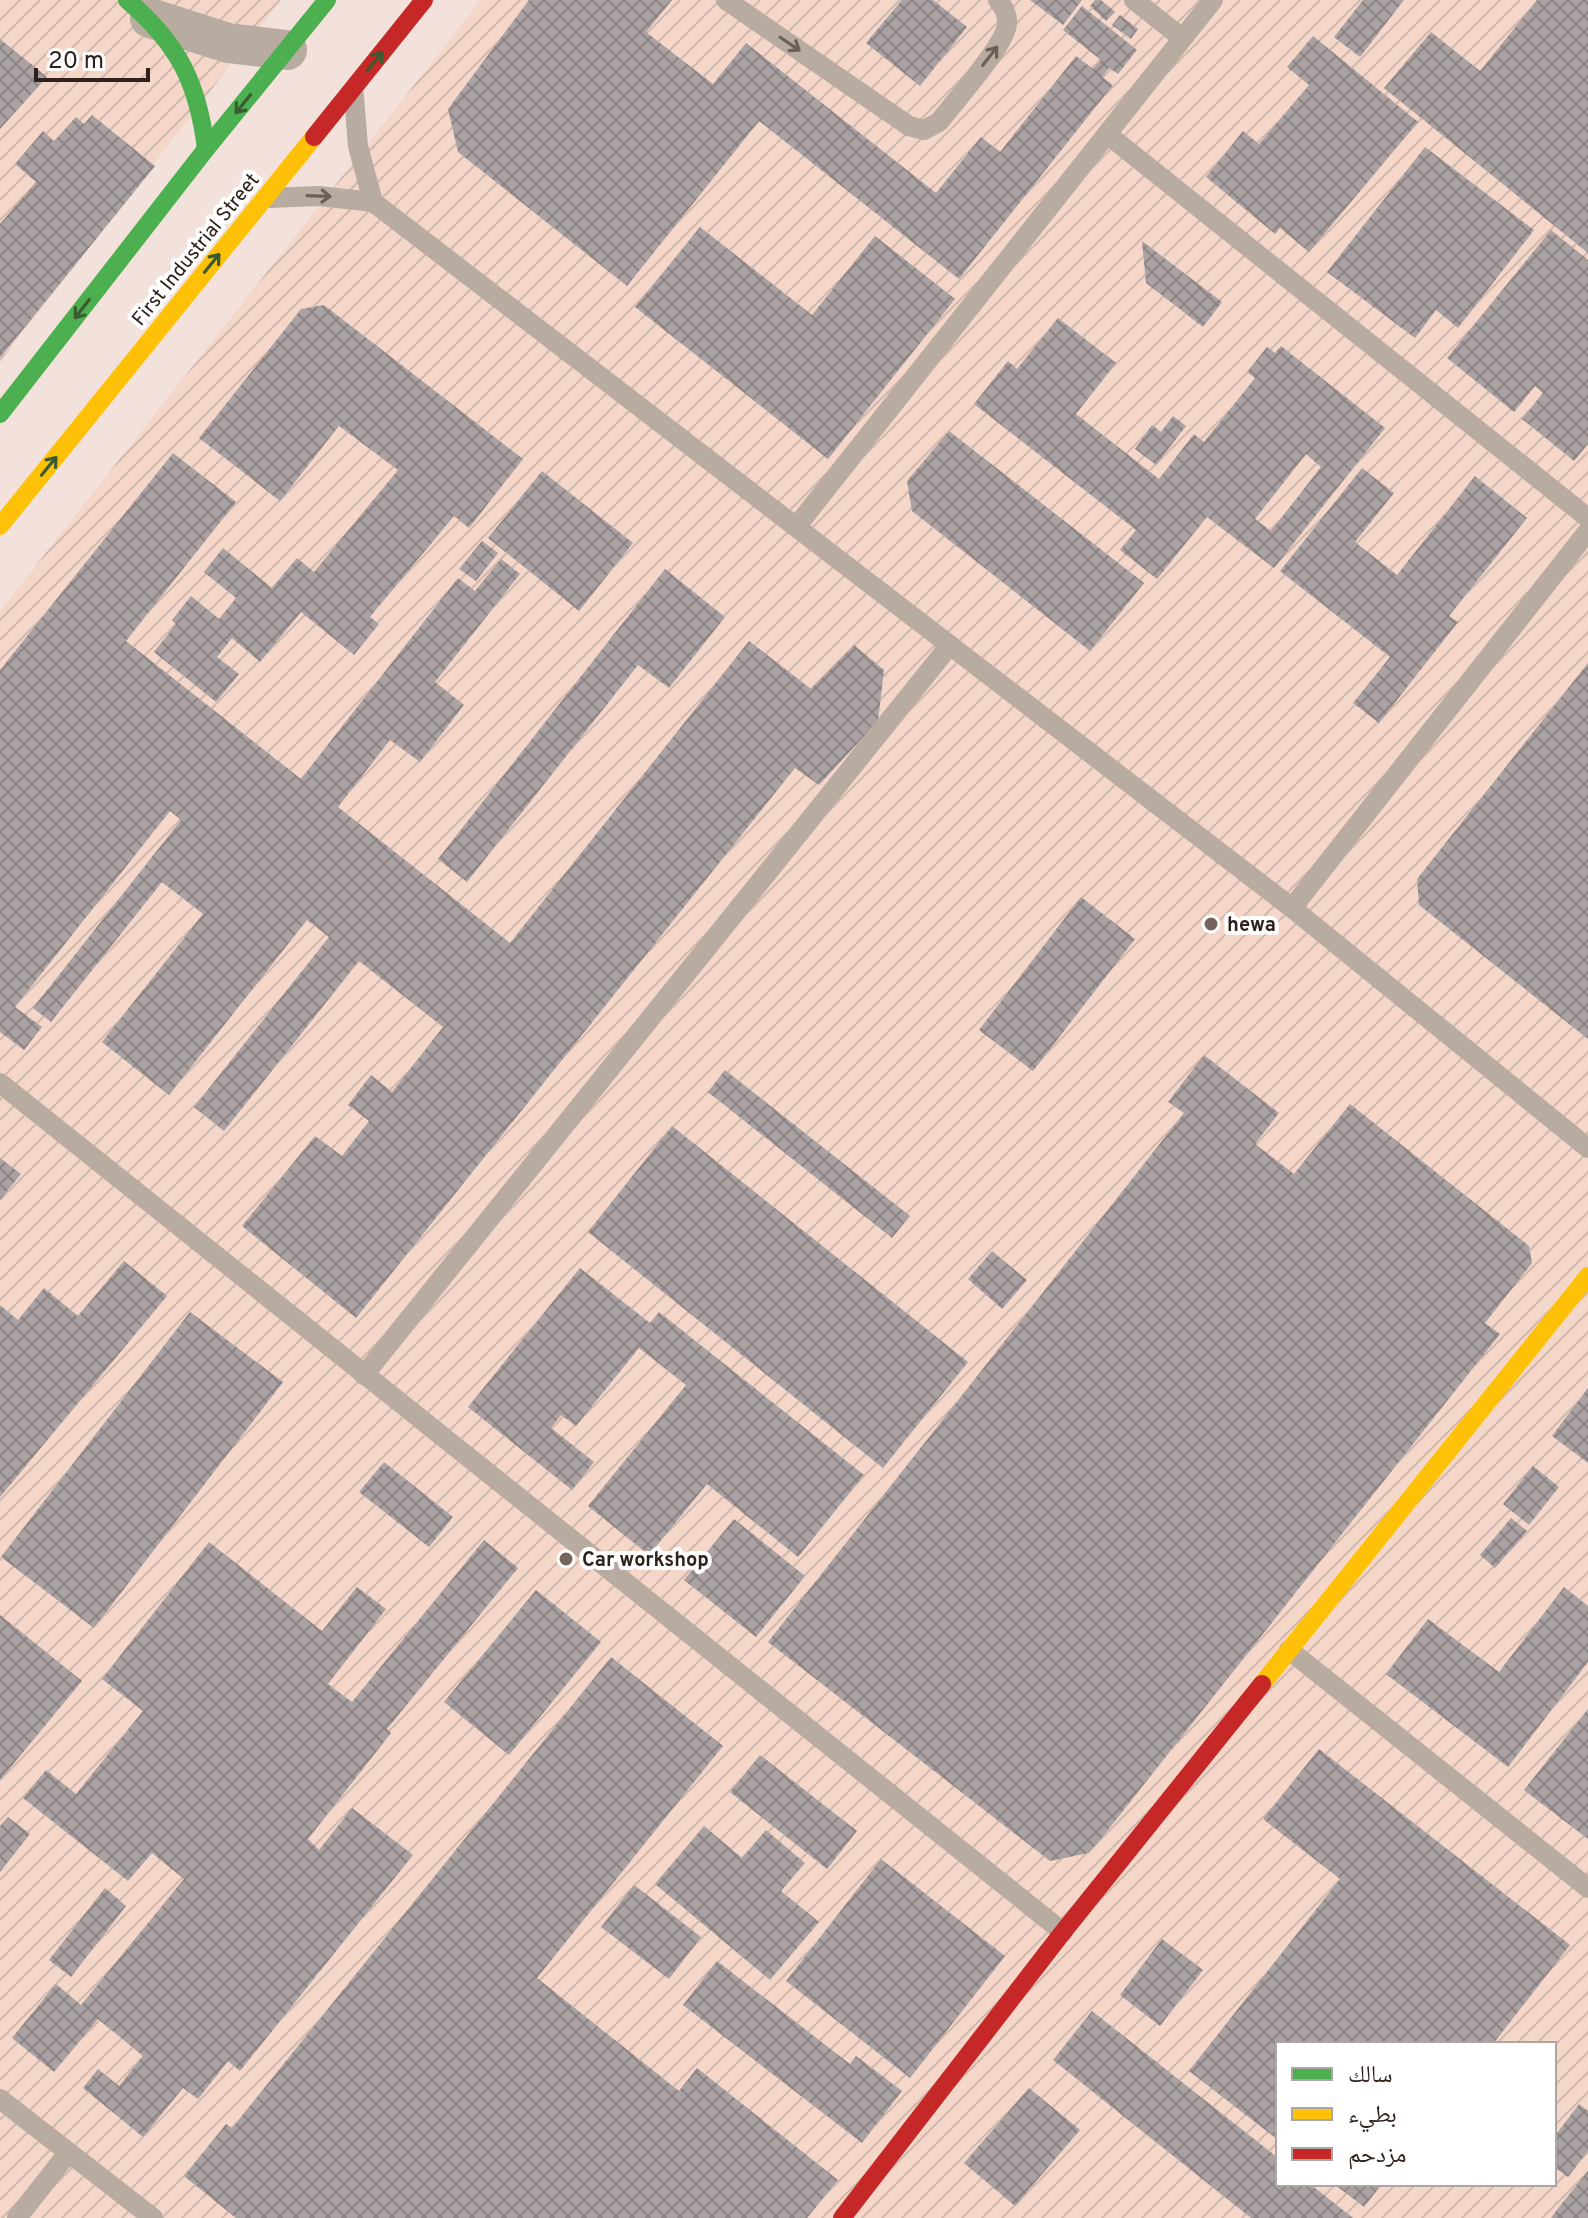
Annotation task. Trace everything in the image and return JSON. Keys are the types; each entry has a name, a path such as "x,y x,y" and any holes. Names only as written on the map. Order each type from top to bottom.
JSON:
{"street":[{"path":"0,414 206,149 327,0"},
{"name":"First Industrial Street","path":"0,526 424,0"},
{"path":"139,9 228,43 287,50"},
{"path":"139,9 169,40 184,65 196,91 206,149"},
{"path":"842,2218 1063,1932 1588,1276"}],"lane":[{"path":"726,0 909,126 924,130 939,122 1001,41 1008,24 1007,15 998,0"},
{"path":"1134,0 1182,38"},
{"path":"796,527 1213,0"},
{"path":"354,88 358,146 373,202"},
{"path":"1107,134 1588,518"},
{"path":"264,198 319,196 373,202 1292,908 1588,1148"},
{"path":"1292,908 1588,531"},
{"path":"364,1375 950,645"},
{"path":"0,1083 1063,1932"},
{"path":"1289,1650 1588,1888"},
{"path":"0,2099 153,2218"},
{"path":"17,2218 68,2153"}],"shaded area":[{"path":"0,0 281,0 0,362"},
{"path":"481,0 1588,0 1588,2218 0,2218 0,611"}],"building":[{"path":"529,0 672,0 646,32 713,84 746,43 936,193 981,137 1000,152 1076,56 1093,69 1101,60 1063,30 1082,6 1137,50 1118,74 1109,68 1102,77 1113,85 959,279 759,121 627,286 458,152 448,109"},
{"path":"902,0 933,0 967,27 920,86 866,43"},
{"path":"1030,0 1082,0 1063,25"},
{"path":"1095,0 1101,0 1115,12 1106,21 1090,6"},
{"path":"1363,0 1404,0 1360,57 1334,37"},
{"path":"1537,0 1588,0 1588,253 1384,88 1431,32 1480,71"},
{"path":"1120,15 1138,29 1131,39 1112,25"},
{"path":"1313,36 1418,122 1309,252 1280,228 1275,234 1206,177 1243,131 1259,144 1309,85 1287,67"},
{"path":"0,39 47,77 0,129"},
{"path":"92,115 155,166 0,358 0,224 36,182 15,164 43,131 54,141 76,117 84,124"},
{"path":"1425,147 1534,230 1458,328 1436,310 1415,338 1327,272"},
{"path":"700,227 812,315 875,236 955,299 828,459 635,307"},
{"path":"1551,230 1588,260 1588,444 1574,461 1522,419 1543,393 1535,386 1514,412 1447,358"},
{"path":"1142,241 1222,302 1203,327 1146,283"},
{"path":"324,305 523,459 469,528 454,516 370,617 379,624 354,655 301,612 260,662 232,638 217,657 239,674 216,702 154,652 176,624 172,620 191,596 219,619 236,598 204,572 223,548 272,588 297,558 314,572 398,470 339,426 280,501 199,438 301,309"},
{"path":"1058,318 1116,363 1076,414 1159,479 1194,434 1204,442 1255,378 1247,372 1267,347 1275,353 1281,346 1385,428 1274,568 1207,517 1157,579 1120,550 1136,530 974,404 1008,361 1017,369","holes":["1306,454 1321,467 1271,531 1255,519"]},
{"path":"1173,416 1186,426 1156,465 1135,449 1152,425 1161,432"},
{"path":"949,431 1144,583 1090,651 912,511 907,481"},
{"path":"173,453 236,502 126,641 301,779 458,578 475,591 501,559 520,574 435,682 464,705 420,762 390,740 338,807 510,943 749,641 811,689 854,645 884,670 878,721 819,785 795,768 356,1318 242,1226 315,1136 342,1156 369,1121 348,1105 371,1075 392,1092 443,1027 359,961 224,1131 194,1107 329,937 307,920 169,1095 102,1042 203,914 162,882 51,1022 33,1008 181,820 170,811 15,1007 42,1027 24,1050 0,1032 0,670"},
{"path":"1362,468 1394,493 1355,542 1397,575 1475,476 1527,518 1449,616 1458,622 1379,723 1353,703 1390,657 1280,571"},
{"path":"542,471 633,543 579,611 488,538"},
{"path":"482,541 498,553 476,581 459,569"},
{"path":"665,569 725,617 669,688 638,665 467,882 438,859"},
{"path":"1588,663 1588,1039 1419,905 1417,879"},
{"path":"1081,897 1135,939 1033,1071 979,1030"},
{"path":"1204,1055 1279,1113 1255,1144 1294,1174 1350,1104 1529,1246 1532,1263 1485,1323 1500,1334 1100,1840 1089,1853 1050,1861 768,1642 1184,1113 1168,1102"},
{"path":"725,1070 910,1216 892,1238 708,1092"},
{"path":"672,1126 968,1362 883,1468 588,1232"},
{"path":"0,1158 21,1174 0,1200"},
{"path":"992,1251 1027,1280 1002,1309 968,1279"},
{"path":"124,1261 167,1296 0,1497 0,1305 18,1320 44,1288 78,1316"},
{"path":"580,1268 650,1323 659,1312 864,1475 798,1557 707,1484 649,1555 588,1506 686,1385 639,1348 576,1426 561,1415 551,1428 594,1462 572,1490 468,1407"},
{"path":"190,1312 283,1382 94,1628 1,1557"},
{"path":"1588,1388 1588,1463 1552,1436"},
{"path":"384,1462 453,1517 429,1547 359,1492"},
{"path":"1533,1466 1559,1487 1529,1525 1503,1504"},
{"path":"1511,1518 1527,1531 1495,1568 1480,1555"},
{"path":"734,1519 805,1576 756,1637 684,1580"},
{"path":"484,1540 518,1568 387,1729 391,1733 308,1839 319,1850 352,1808 413,1855 240,2071 228,2061 198,2099 183,2088 143,2137 83,2088 98,2069 119,2086 143,2056 98,2019 54,2072 12,2038 56,1984 81,2005 184,1879 152,1853 128,1881 23,1798 46,1770 76,1794 143,1711 102,1679 209,1542 322,1631 357,1587 386,1609 328,1684 352,1702"},
{"path":"1564,1587 1588,1606 1588,1662 1508,1767 1386,1674 1428,1619 1499,1672"},
{"path":"536,1590 601,1642 509,1755 444,1702"},
{"path":"0,1615 82,1681 0,1780"},
{"path":"611,1657 723,1746 537,1978 679,2091 697,2068 838,2180 807,2218 236,2218 184,2176 226,2124 232,2128"},
{"path":"1588,1709 1588,1839 1524,1790"},
{"path":"1319,1749 1570,1945 1495,2042 1276,2042 1276,2138 1189,2071 1340,1879 1263,1819"},
{"path":"760,1755 857,1831 827,1869 730,1792"},
{"path":"8,1817 30,1834 0,1872 0,1826"},
{"path":"704,1826 742,1858 766,1830 805,1863 781,1891 819,1922 770,1980 655,1884"},
{"path":"881,1859 1005,1956 910,2078 786,1981"},
{"path":"634,1885 701,1937 669,1979 601,1927"},
{"path":"105,1888 126,1906 71,1977 49,1960"},
{"path":"1162,1939 1203,1970 1160,2026 1120,1995"},
{"path":"717,1961 850,2064 856,2056 902,2091 862,2143 683,2005"},
{"path":"1092,2011 1276,2156 1276,2186 1313,2186 1353,2218 1251,2218 1053,2060"},
{"path":"1029,2088 1080,2130 1015,2206 964,2163"},
{"path":"1579,2104 1588,2111 1588,2151 1568,2177 1556,2168 1556,2134"},
{"path":"1588,2171 1588,2218 1551,2218 1559,2207"},
{"path":"1337,2186 1380,2186 1364,2207"}],"traffic: fast":[{"path":"127,0 160,32 183,66 197,104 206,149"},
{"path":"0,414 206,149 327,0"}],"traffic: slow":[{"path":"0,526 314,137"},
{"path":"1262,1684 1588,1276"}],"traffic: jam":[{"path":"314,137 424,0"},
{"path":"842,2218 1063,1932 1262,1684"}],"place":[{"name":"hewa","path":"1211,924"},
{"name":"Car workshop","path":"566,1559"}]}
